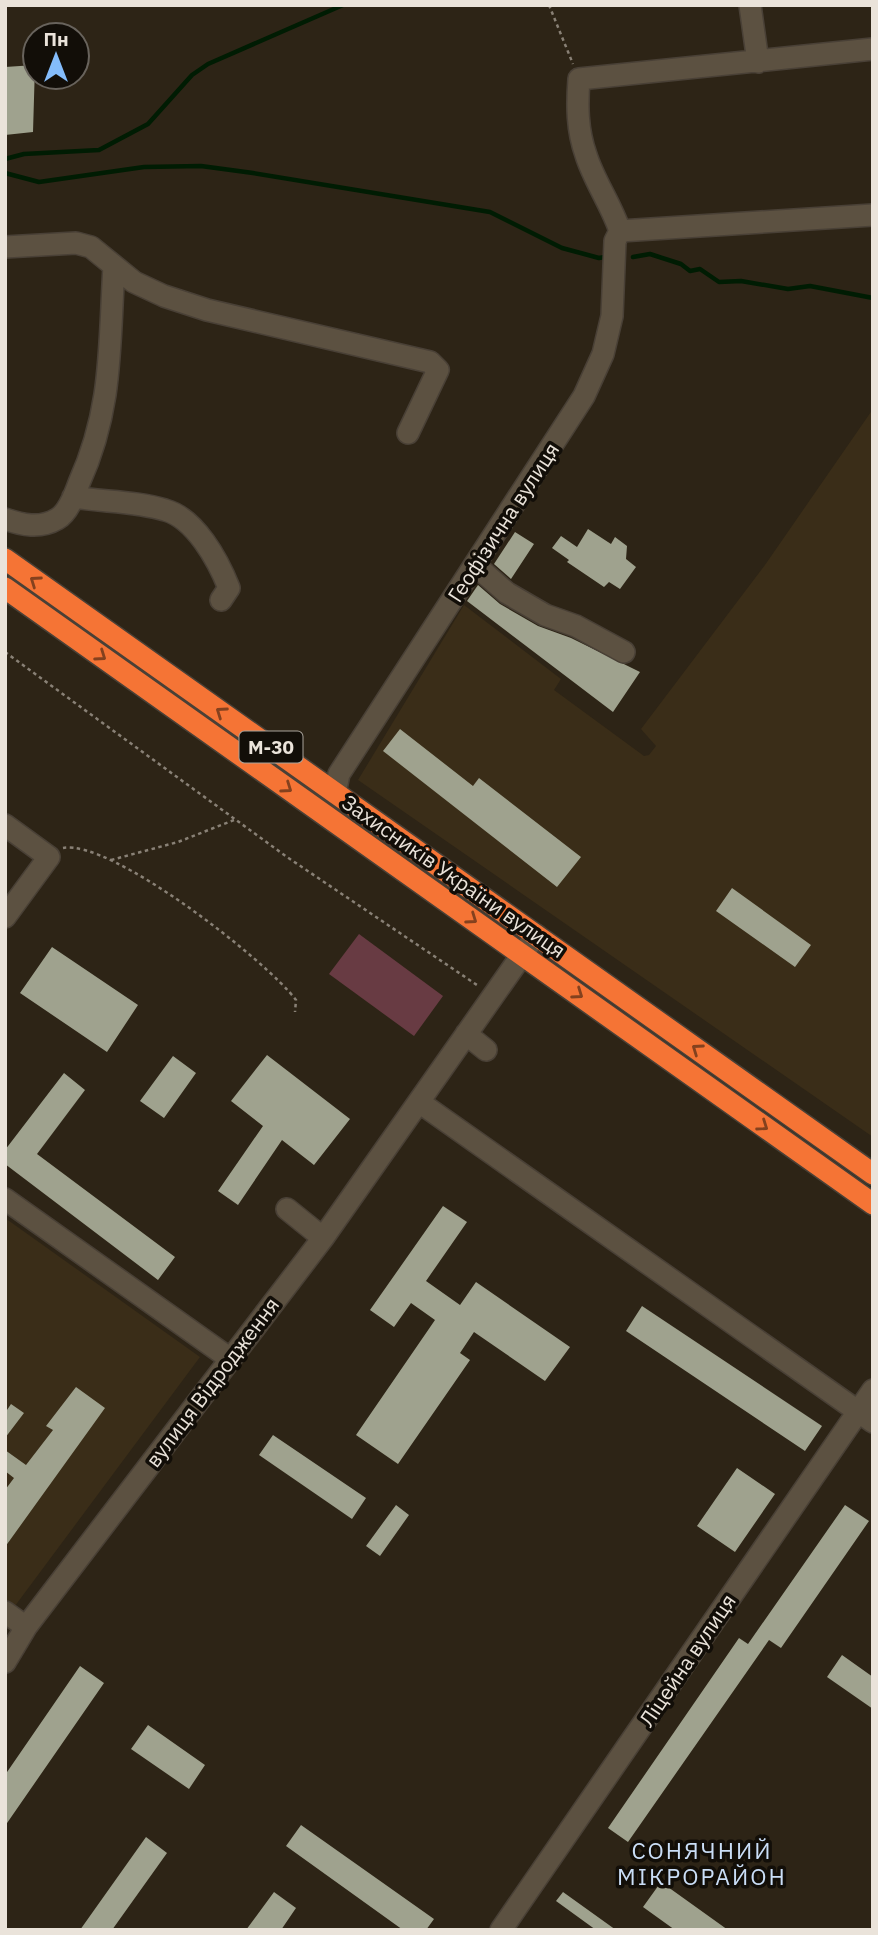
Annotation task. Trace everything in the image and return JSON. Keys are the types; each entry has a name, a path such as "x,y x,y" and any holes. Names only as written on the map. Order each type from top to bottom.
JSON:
{"highway":[{"name":"Захисників України вулиця","path":"5,559 873,1174"},
{"name":"Захисників України вулиця","path":"5,589 873,1204"}],"street":[{"path":"750,5 758,62"},
{"path":"873,49 579,79 576,112 586,156 609,200 620,230 873,215"},
{"name":"Геофізична вулиця","path":"335,793 340,774 584,396 603,354 612,316 615,241 620,230"},
{"path":"5,247 76,243 91,247 134,282 207,310 430,362 438,370 435,380 408,433"},
{"path":"5,519 26,527 58,519 73,497 89,461 107,400 114,266"},
{"path":"73,497 168,510 186,521 222,570 229,588 221,600"},
{"path":"475,565 516,598 624,652"},
{"path":"5,825 49,857 5,918"},
{"name":"вулиця Відродження","path":"5,1662 26,1627 323,1238 536,935"},
{"path":"466,1034 486,1050"},
{"path":"419,1102 865,1417"},
{"path":"5,1199 229,1358"},
{"path":"287,1209 323,1238"},
{"name":"Ліцейна вулиця","path":"501,1930 865,1417 873,1390"},
{"path":"5,1612 26,1627"}],"path":[{"path":"549,5 579,79"},
{"path":"5,652 235,820 493,996"},
{"path":"111,860 129,858 191,838 235,820"},
{"path":"49,857 61,848 72,846 111,860 155,884 253,955 292,994 296,1000 295,1012"}],"shaded area":[{"path":"873,409 873,1137 358,780 464,605 561,679 554,690 644,756 649,755 656,746 641,729 765,565"},
{"path":"359,934 443,996 414,1036 329,974"},
{"path":"5,1218 200,1357 12,1610 5,1605"}],"building":[{"path":"21,66 21,91 34,91 33,132 5,135 5,67"},
{"path":"588,529 611,544 615,537 627,546 626,559 636,567 620,589 609,582 604,587 567,562 569,560 552,548 561,536 577,547"},
{"path":"515,532 534,544 511,579 494,564"},
{"path":"478,585 500,604 538,626 571,638 640,672 613,712 467,601"},
{"path":"400,729 473,786 479,778 581,857 557,887 383,751"},
{"path":"732,888 811,945 795,967 716,911"},
{"path":"52,947 138,1005 107,1052 20,993"},
{"path":"267,1055 350,1119 314,1165 282,1140 238,1205 218,1191 263,1126 231,1101"},
{"path":"173,1056 196,1073 164,1118 140,1101"},
{"path":"64,1073 85,1090 37,1154 175,1257 158,1280 5,1164 5,1150"},
{"path":"443,1206 467,1222 426,1281 460,1305 476,1282 570,1347 545,1381 474,1332 460,1353 470,1360 398,1464 356,1435 435,1320 411,1303 394,1327 370,1310"},
{"path":"642,1306 822,1426 805,1451 626,1331"},
{"path":"76,1387 105,1408 5,1547 5,1490 14,1478 5,1471 5,1450 26,1465 53,1430 46,1426"},
{"path":"11,1404 24,1413 5,1438 5,1413"},
{"path":"273,1435 366,1498 352,1519 259,1455"},
{"path":"737,1468 775,1494 735,1552 697,1526"},
{"path":"396,1505 409,1515 380,1556 366,1546"},
{"path":"845,1505 869,1521 781,1648 769,1640 628,1842 608,1828 739,1638 748,1644"},
{"path":"842,1655 873,1677 873,1709 827,1677"},
{"path":"80,1666 104,1683 5,1826 5,1775"},
{"path":"148,1725 205,1765 189,1789 131,1749"},
{"path":"301,1825 434,1919 426,1930 403,1930 286,1846"},
{"path":"146,1837 167,1853 112,1930 80,1930"},
{"path":"661,1882 728,1930 675,1930 643,1907"},
{"path":"274,1892 296,1908 281,1930 246,1930"},
{"path":"563,1892 616,1930 596,1930 556,1901"}],"waterway":[{"path":"5,159 24,154 99,150 148,124 192,75 208,64 343,5"},
{"path":"5,173 39,182 144,167 201,166 253,173 490,212 562,248 599,258 610,256"},
{"path":"633,257 650,254 681,264 690,271 700,269 719,282 741,281 788,289 810,286 873,298"}],"district":[{"name":"СОНЯЧНИЙ МІКРОРАЙОН","path":"702,1863"}]}
